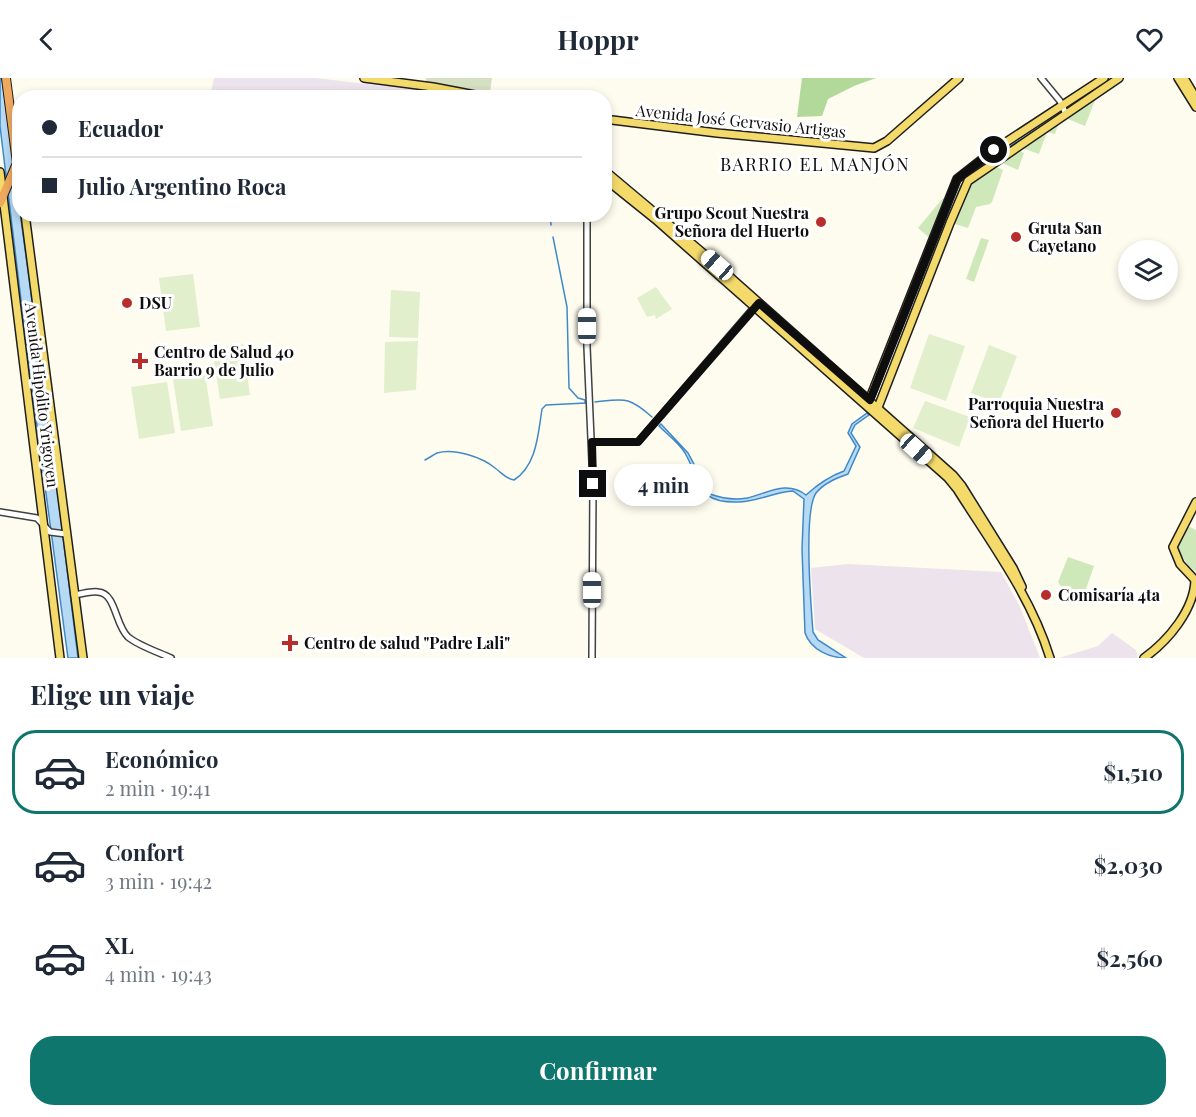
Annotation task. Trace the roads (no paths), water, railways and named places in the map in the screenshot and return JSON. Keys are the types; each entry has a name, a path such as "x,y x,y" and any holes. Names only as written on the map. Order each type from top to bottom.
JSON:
{"highway":[{"path":"6,78 12,131"},
{"path":"0,203 12,174"}],"main road":[{"path":"364,78 449,90"},
{"name":"Avenida José Gervasio Artigas","path":"612,120 874,148 896,134 958,78"},
{"path":"868,402 956,181 962,173 1104,78"},
{"path":"877,410 968,181 1119,78"},
{"path":"1178,78 1196,107"},
{"path":"1184,78 1196,98"},
{"name":"Avenida Hipólito Yrigoyen","path":"0,172 60,658"},
{"path":"612,177 654,211 757,305"},
{"path":"612,184 656,219 868,402 953,485 1024,596 1037,620 1050,658"},
{"name":"Avenida Hipólito Yrigoyen","path":"25,222 64,534 83,658"},
{"path":"1144,658 1164,640 1184,613 1194,592 1196,581 1183,568 1173,551 1174,542 1190,517 1196,502"}],"street":[{"path":"1041,78 1063,105 1066,114"},
{"path":"587,222 588,347 592,442 592,658"},
{"path":"592,442 638,442 757,305"},
{"path":"2,512 38,518 50,532 64,534"},
{"path":"45,539 50,532"},
{"path":"74,595 99,592 111,598 121,626 129,638 171,658"}],"water":[{"path":"0,78 2,78 12,152 12,222 21,222 78,658 68,658 29,366 0,126"},
{"path":"867,413 869,415 855,425 851,433 860,447 848,474 819,489 812,503 810,519 809,560 813,632 818,640 846,658 840,658 828,655 816,648 805,633 802,549 804,499 793,491 745,502 714,499 702,489 682,449 659,426 661,424 688,453 710,494 742,499 777,489 792,488 806,495 824,481 844,471 856,446 848,433 852,424"}],"waterway":[{"path":"1069,107 1113,78"},
{"path":"977,168 1057,116"},
{"path":"919,292 961,186 973,170"},
{"path":"553,237 567,307 569,388 578,398 585,400 585,403"},
{"path":"595,402 626,400 637,405 652,417"},
{"path":"425,460 437,453 467,454 483,460 506,477 514,480 522,474 532,458 542,409 546,405 586,403"}],"place":[{"name":"Grupo Scout Nuestra Señora del Huerto","path":"821,222"},
{"name":"Gruta San Cayetano","path":"1016,237"},
{"name":"DSU","path":"127,303"},
{"name":"Centro de Salud 40 Barrio 9 de Julio","path":"140,361"},
{"name":"Parroquia Nuestra Señora del Huerto","path":"1116,413"},
{"name":"Comisaría 4ta","path":"1046,595"},
{"name":"Centro de salud \"Padre Lali\"","path":"290,643"}],"district":[{"name":"BARRIO EL MANJÓN","path":"815,165"}]}
